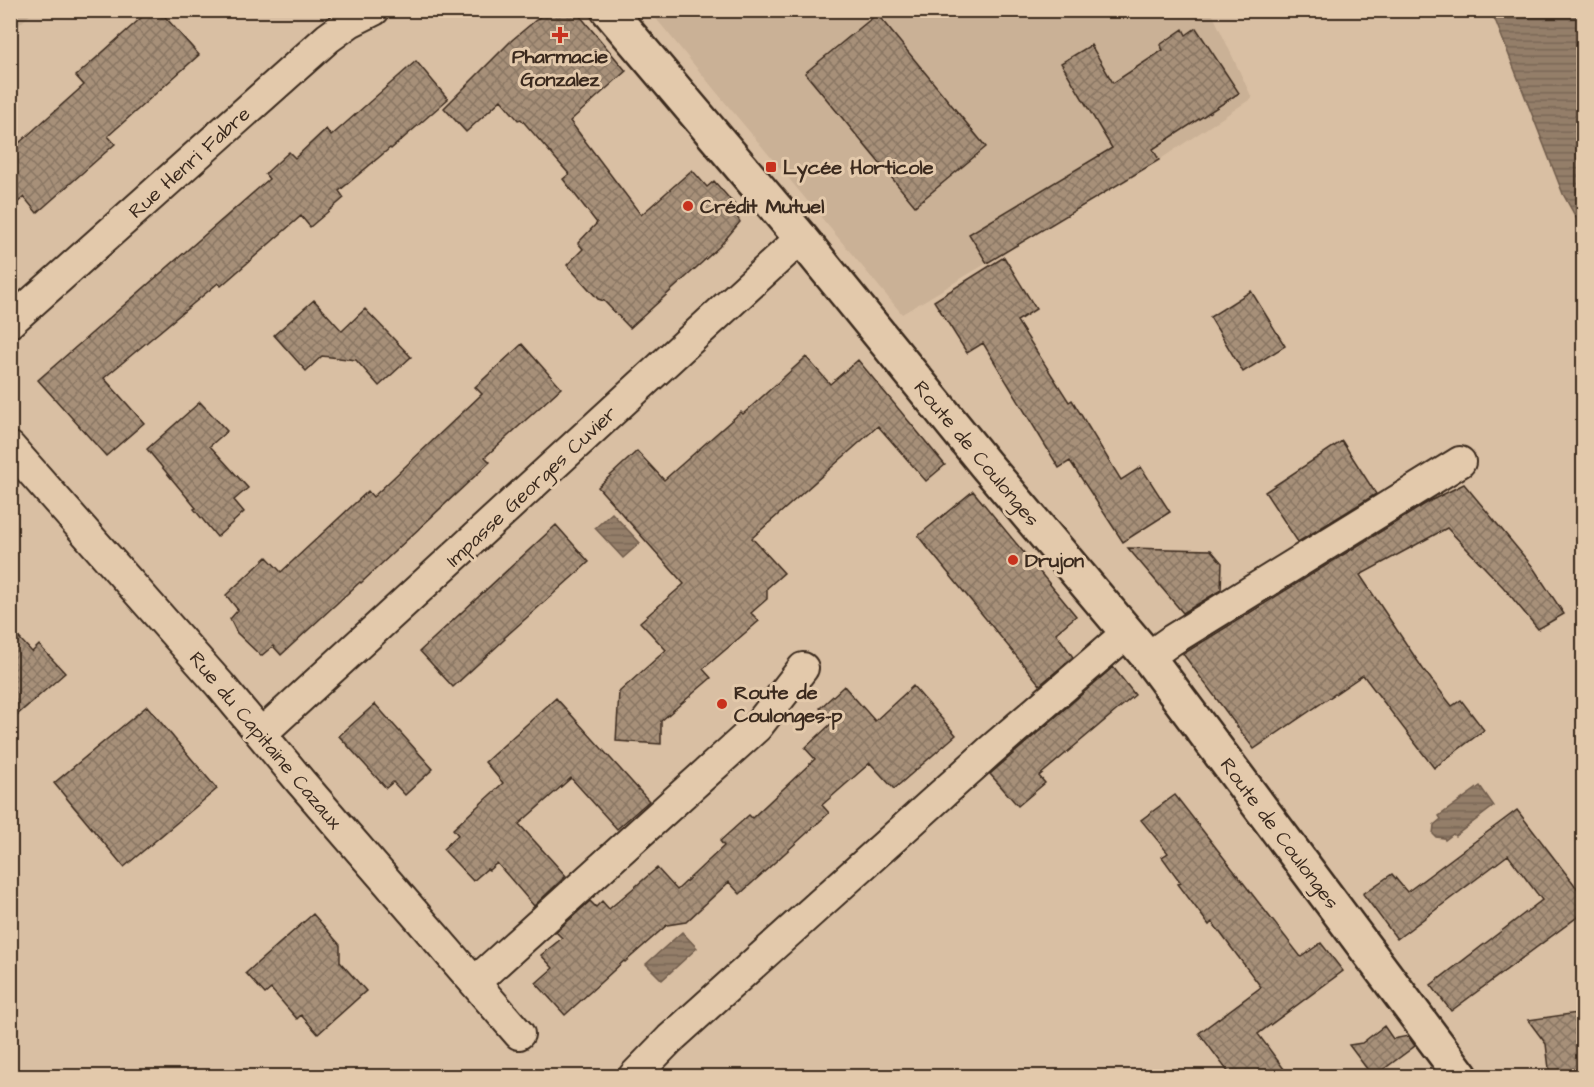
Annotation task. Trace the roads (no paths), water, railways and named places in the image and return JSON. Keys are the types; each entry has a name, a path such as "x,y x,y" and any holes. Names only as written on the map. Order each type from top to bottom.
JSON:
{"main road":[{"name":"Route de Coulonges","path":"610,11 1148,657 1461,1077"}],"street":[{"name":"Rue Henri Fabre","path":"10,322 328,38 350,22 374,10"},
{"name":"Impasse Georges Cuvier","path":"261,734 801,238"},
{"name":"Rue du Capitaine Cazaux","path":"10,447 220,685 519,1034"},
{"path":"1148,657 1460,462"},
{"path":"634,1077 670,1039 991,750 1128,632"},
{"path":"475,982 757,727 803,668"}],"place":[{"name":"Pharmacie Gonzalez","path":"560,35"},
{"name":"Lycée Horticole","path":"771,167"},
{"name":"Crédit Mutuel","path":"688,206"},
{"name":"Drujon","path":"1013,560"},
{"name":"Route de Coulonges-p","path":"722,704"}]}
